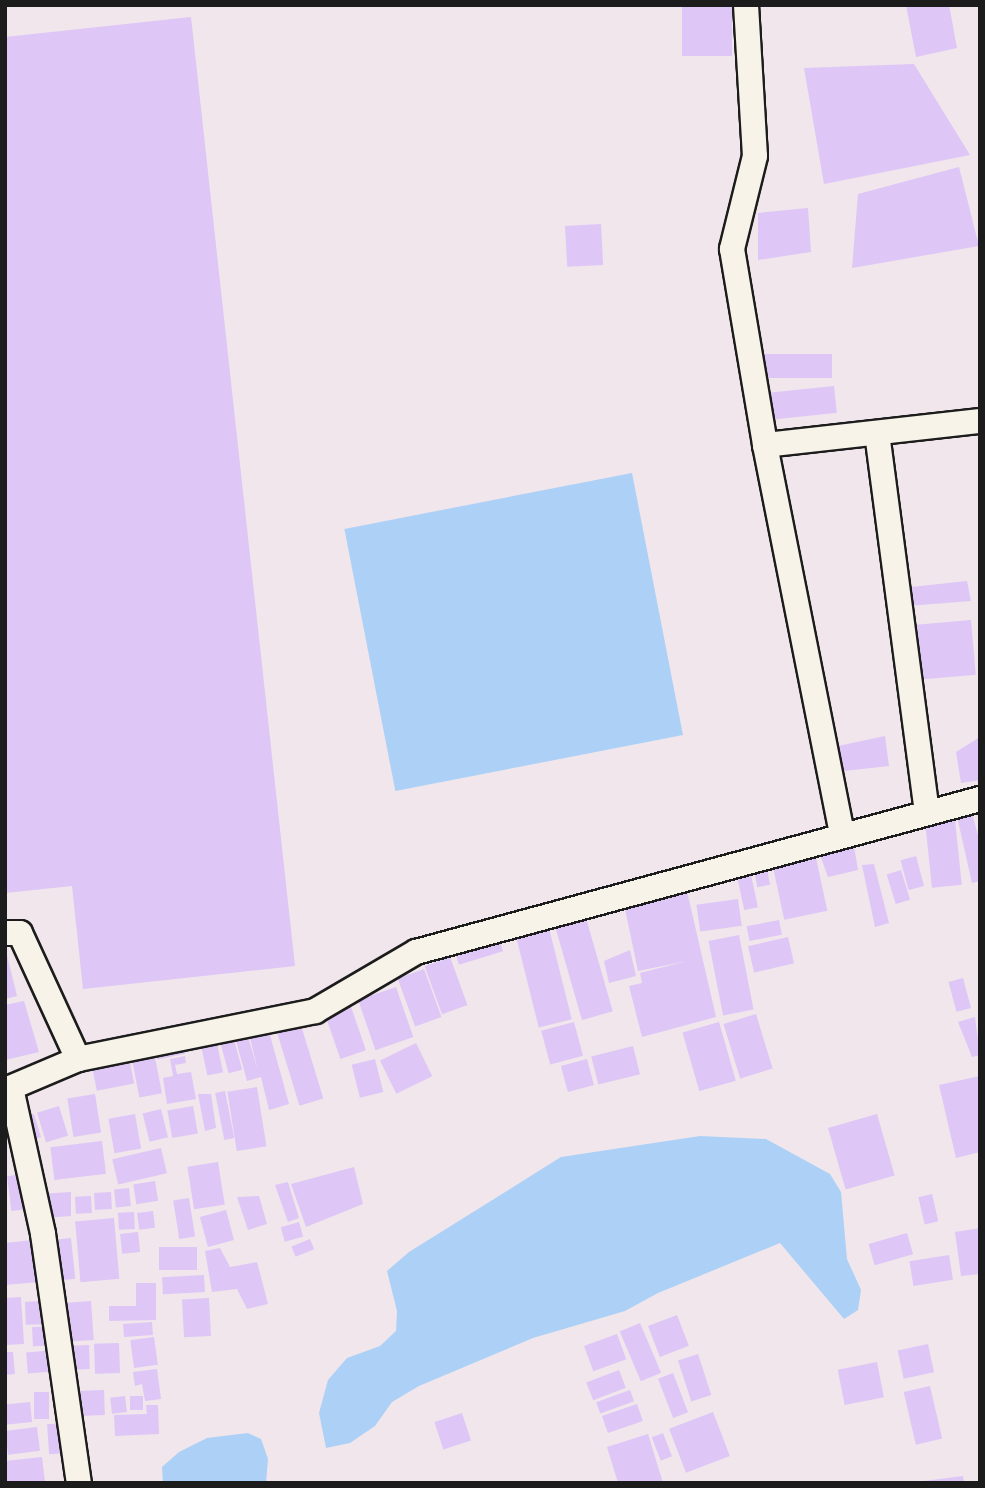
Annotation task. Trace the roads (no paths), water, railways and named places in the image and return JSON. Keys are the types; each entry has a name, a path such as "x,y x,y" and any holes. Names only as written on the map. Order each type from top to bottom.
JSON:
{"street":[{"path":"746,5 755,156 732,249 765,445 842,834"},
{"path":"765,445 980,421"},
{"path":"877,433 927,813"},
{"path":"79,1483 43,1234 8,1089 78,1059 315,1011 416,952 842,834 980,799"},
{"path":"5,933 20,933 78,1059"}],"water":[{"path":"632,473 683,735 395,791 344,529"},
{"path":"700,1136 766,1139 830,1174 841,1192 847,1259 861,1290 858,1310 844,1319 780,1243 658,1293 625,1311 533,1338 419,1386 392,1402 375,1426 350,1443 326,1448 319,1413 328,1380 347,1358 380,1346 396,1331 397,1311 387,1271 409,1252 561,1157"},
{"path":"248,1433 261,1439 268,1459 266,1483 163,1483 162,1467 179,1452 207,1438"}]}
